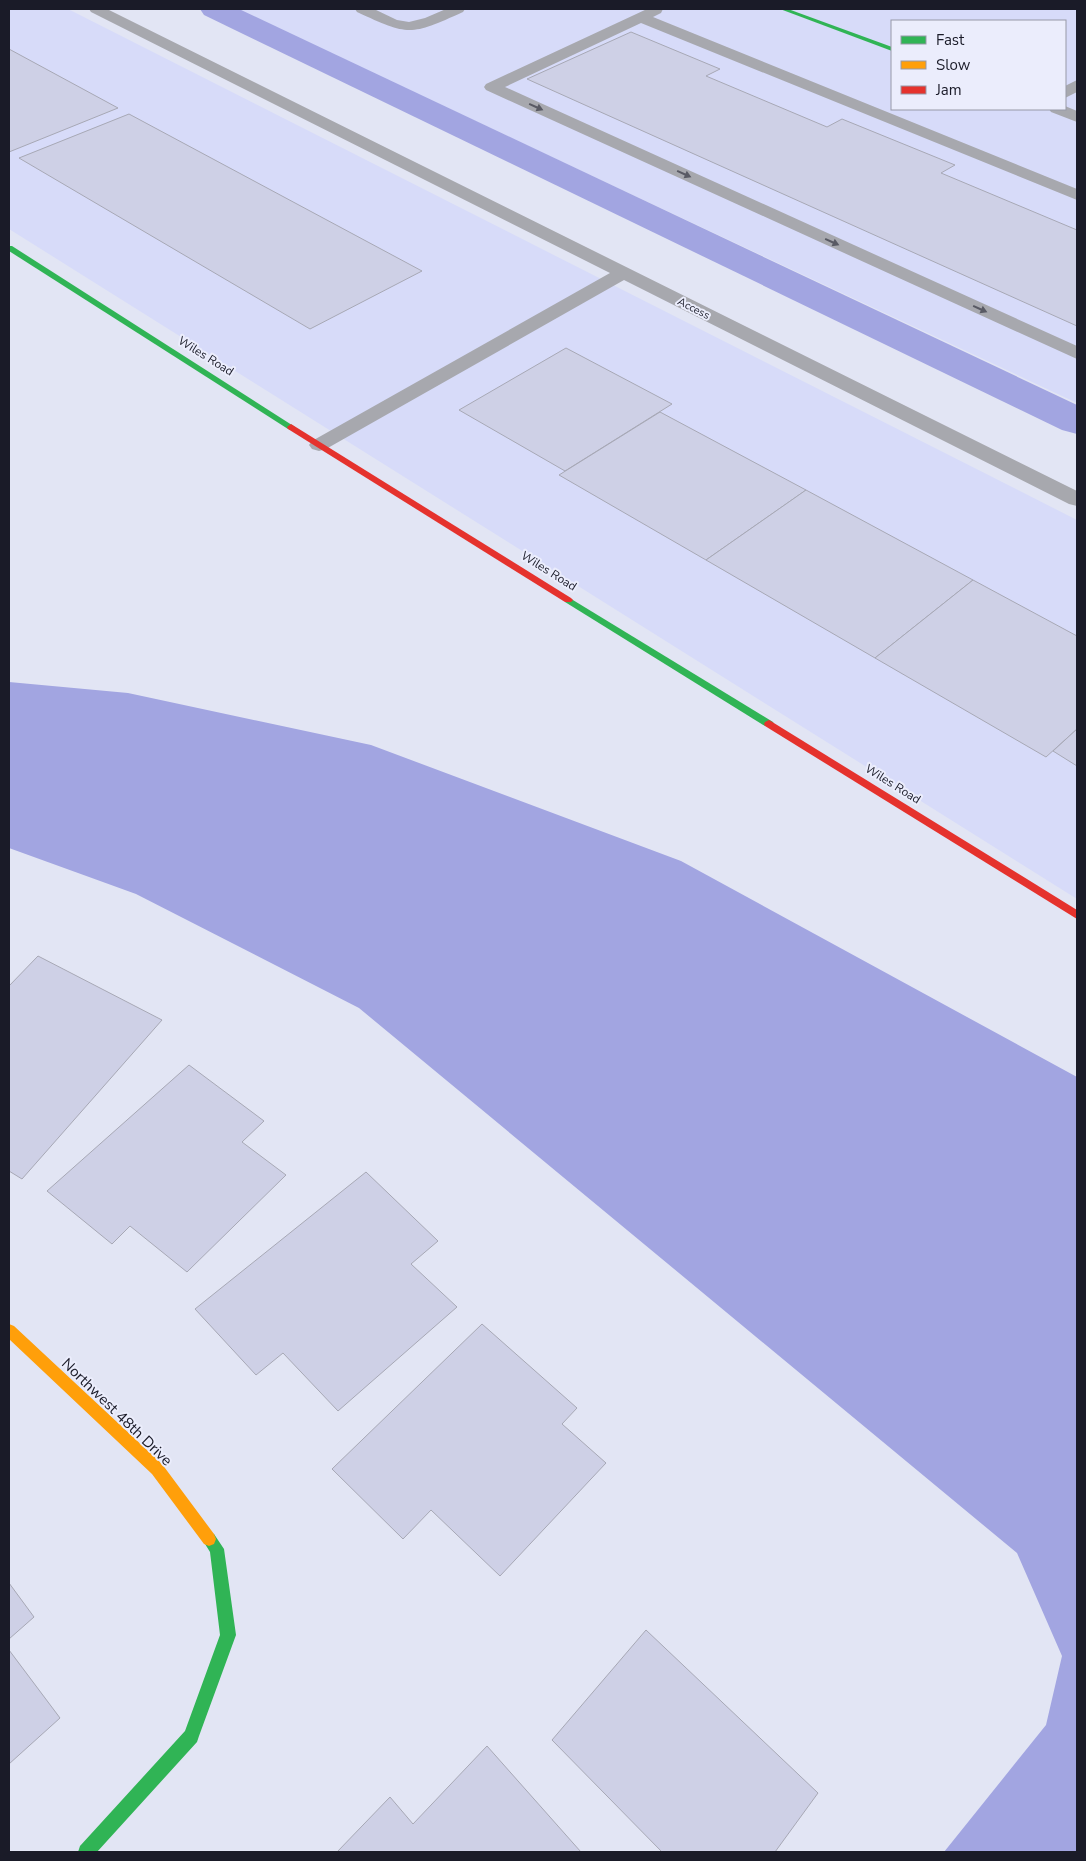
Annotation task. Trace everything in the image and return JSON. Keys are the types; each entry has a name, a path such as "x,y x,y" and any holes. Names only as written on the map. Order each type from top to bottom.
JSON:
{"street":[{"name":"Access","path":"96,9 1077,499"},
{"path":"368,10 400,26 416,26 458,9"},
{"path":"659,9 492,87 1077,353"},
{"path":"783,9 891,49"},
{"path":"639,17 1077,195"},
{"path":"1066,92 1077,86"},
{"path":"1060,110 1077,117"},
{"name":"Wiles Road","path":"9,248 319,445 1077,915"},
{"path":"319,445 623,273"},
{"name":"Northwest 48th Drive","path":"9,1330 157,1468 217,1549 228,1635 191,1736 86,1852"}],"shaded area":[{"path":"9,9 68,9 1077,520 1077,899 9,229"},
{"path":"236,9 1077,9 1077,403"}],"water":[{"path":"9,682 128,693 371,745 681,861 1077,1077 1077,1852 944,1852 1046,1725 1062,1656 1017,1553 359,1008 136,894 9,848"}],"building":[{"path":"631,32 720,69 706,76 827,127 842,119 955,165 941,173 1077,230 1077,326 527,79"},
{"path":"9,49 118,108 9,152"},
{"path":"129,114 422,271 310,329 19,158"},
{"path":"566,348 672,404 565,471 459,410"},
{"path":"660,412 806,490 706,560 559,475"},
{"path":"806,490 973,580 875,658 706,560"},
{"path":"973,580 1077,636 1077,729 1046,757 875,658"},
{"path":"1077,729 1077,766 1053,751"},
{"path":"38,956 162,1020 22,1179 9,1171 9,986"},
{"path":"189,1065 264,1121 242,1142 286,1175 187,1272 130,1226 112,1244 47,1191"},
{"path":"366,1172 438,1241 411,1264 457,1307 338,1411 283,1353 256,1375 195,1309"},
{"path":"482,1324 577,1408 562,1424 606,1463 500,1576 431,1510 403,1539 332,1469"},
{"path":"9,1583 34,1617 9,1639"},
{"path":"646,1630 818,1793 775,1852 662,1852 552,1740"},
{"path":"9,1650 60,1718 9,1764"},
{"path":"487,1746 581,1852 337,1852 390,1797 413,1824"}],"waterway":[{"path":"215,9 1077,421"}],"traffic: fast":[{"path":"783,9 891,49"},
{"path":"9,248 291,427"},
{"path":"568,600 769,724"},
{"path":"86,1852 191,1736 228,1635 217,1549 209,1539"}],"traffic: slow":[{"path":"9,1330 157,1469 209,1539"}],"traffic: jam":[{"path":"291,427 568,600"},
{"path":"769,724 1077,915"}]}
